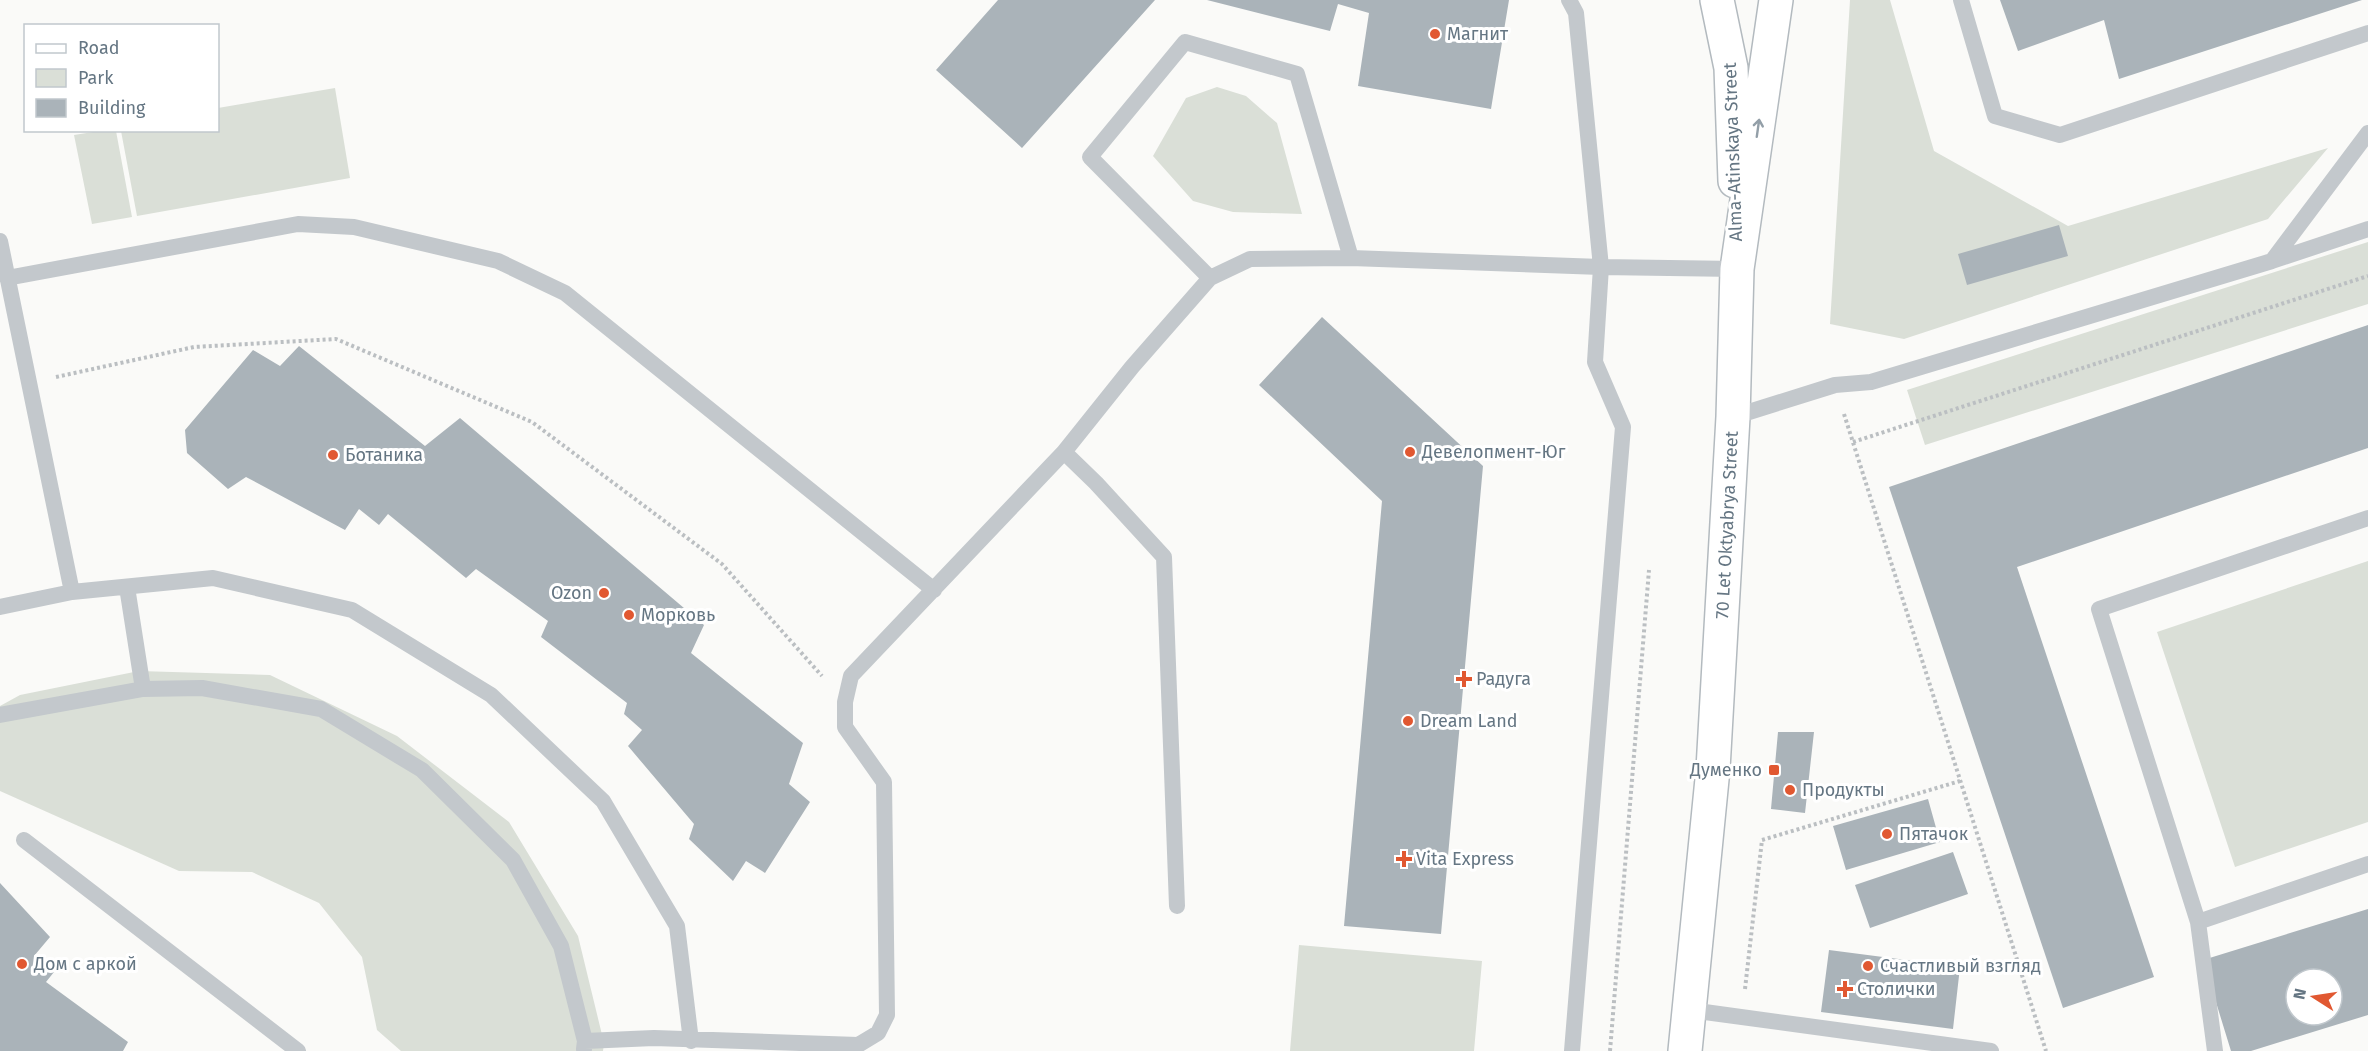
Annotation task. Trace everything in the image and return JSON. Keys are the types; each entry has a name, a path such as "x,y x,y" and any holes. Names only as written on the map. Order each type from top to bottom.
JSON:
{"main road":[{"name":"Alma-Atinskaya Street","path":"1717,0 1731,68 1737,269"},
{"name":"70 Let Oktyabrya Street","path":"1685,1051 1713,769 1733,417 1737,269 1776,0"}],"lane":[{"path":"1569,0 1576,13 1601,267 1594,362 1623,427 1572,1051"},
{"path":"1961,0 1995,117 2060,135 2368,33"},
{"path":"1210,278 1090,158 1185,42 1297,74 1351,258"},
{"path":"2272,261 2368,134"},
{"path":"7,278 298,224 354,227 498,261 565,293 934,590"},
{"path":"1733,417 1835,385 1871,382 2272,261 2368,229"},
{"path":"0,241 72,592"},
{"path":"0,715 143,689 202,688 321,709 422,771 513,861 561,946 585,1046 654,1045 691,1041 858,1046 878,1033 887,1015 884,782 844,727 844,702 851,676 1064,452 1132,368 1210,278 1251,259 1351,258 1601,267 1737,269"},
{"path":"1064,452 1164,557 1177,906"},
{"path":"2215,1051 2198,922 2099,609 2368,518"},
{"path":"0,607 72,592 213,578 352,610 491,695 603,801 677,926 691,1041"},
{"path":"127,587 143,689"},
{"path":"24,840 298,1051"},
{"path":"2198,922 2368,864"},
{"path":"1690,1010 1991,1051"}],"path":[{"path":"1853,442 2368,276"},
{"path":"30,383 194,346 336,339 532,422 722,564 844,702"},
{"path":"1835,385 2046,1051"},
{"path":"1610,1051 1649,570"},
{"path":"1741,1017 1762,840 1960,781"}],"green space":[{"path":"1850,0 1890,0 1934,151 2068,226 2328,148 2268,219 1904,339 1830,324"},
{"path":"1217,87 1246,96 1277,123 1302,214 1233,212 1193,201 1153,156 1186,98"},
{"path":"335,88 350,178 137,216 121,132 219,132 219,108"},
{"path":"116,132 132,217 92,224 74,135"},
{"path":"2368,242 2368,304 1925,445 1907,390"},
{"path":"2368,561 2368,822 2235,867 2157,632"},
{"path":"139,671 270,675 397,736 509,822 578,936 604,1043 603,1051 401,1051 377,1030 362,957 319,903 252,872 179,871 0,791 0,706 20,695"},
{"path":"1299,945 1482,961 1474,1051 1290,1051"}],"building":[{"path":"998,0 1155,0 1022,148 936,70"},
{"name":"Магнит","path":"1207,0 1509,0 1491,109 1358,86 1369,13 1338,4 1330,31"},
{"path":"2000,0 2362,0 2119,79 2104,20 2018,51"},
{"path":"2059,225 2068,256 1967,285 1958,254"},
{"path":"1322,317 1483,466 1441,934 1344,926 1382,501 1259,385"},
{"path":"2368,325 2368,448 2017,567 2154,977 2063,1008 1889,487"},
{"path":"299,346 425,446 460,418 704,625 691,653 803,743 789,784 810,802 765,873 746,861 733,881 689,839 694,824 628,746 642,730 624,714 627,703 541,637 548,621 476,569 466,578 388,514 379,525 359,509 345,530 246,477 228,489 187,453 185,430 253,350 280,366"},
{"name":"Продукты","path":"1778,732 1814,732 1805,813 1771,809"},
{"name":"Пятачок","path":"1928,799 1940,842 1846,870 1833,826"},
{"path":"1953,852 1968,894 1870,928 1855,885"},
{"name":"Дом с аркой","path":"0,883 50,937 34,956 54,972 46,982 128,1042 123,1051 0,1051"},
{"path":"2368,909 2368,1015 2344,1022 2344,967 2284,967 2284,1027 2329,1027 2251,1051 2231,1051 2203,960"},
{"path":"1829,950 1960,967 1953,1029 1821,1012"}],"place":[{"name":"Магнит","path":"1435,34"},
{"name":"Девелопмент-Юг","path":"1410,452"},
{"name":"Ботаника","path":"333,455"},
{"name":"Ozon","path":"604,593"},
{"name":"Морковь","path":"629,615"},
{"name":"Радуга","path":"1464,679"},
{"name":"Dream Land","path":"1408,721"},
{"name":"Думенко","path":"1774,770"},
{"name":"Продукты","path":"1790,790"},
{"name":"Пятачок","path":"1887,834"},
{"name":"Vita Express","path":"1404,859"},
{"name":"Дом с аркой","path":"22,964"},
{"name":"Счастливый взгляд","path":"1868,966"},
{"name":"Столички","path":"1845,989"}]}
